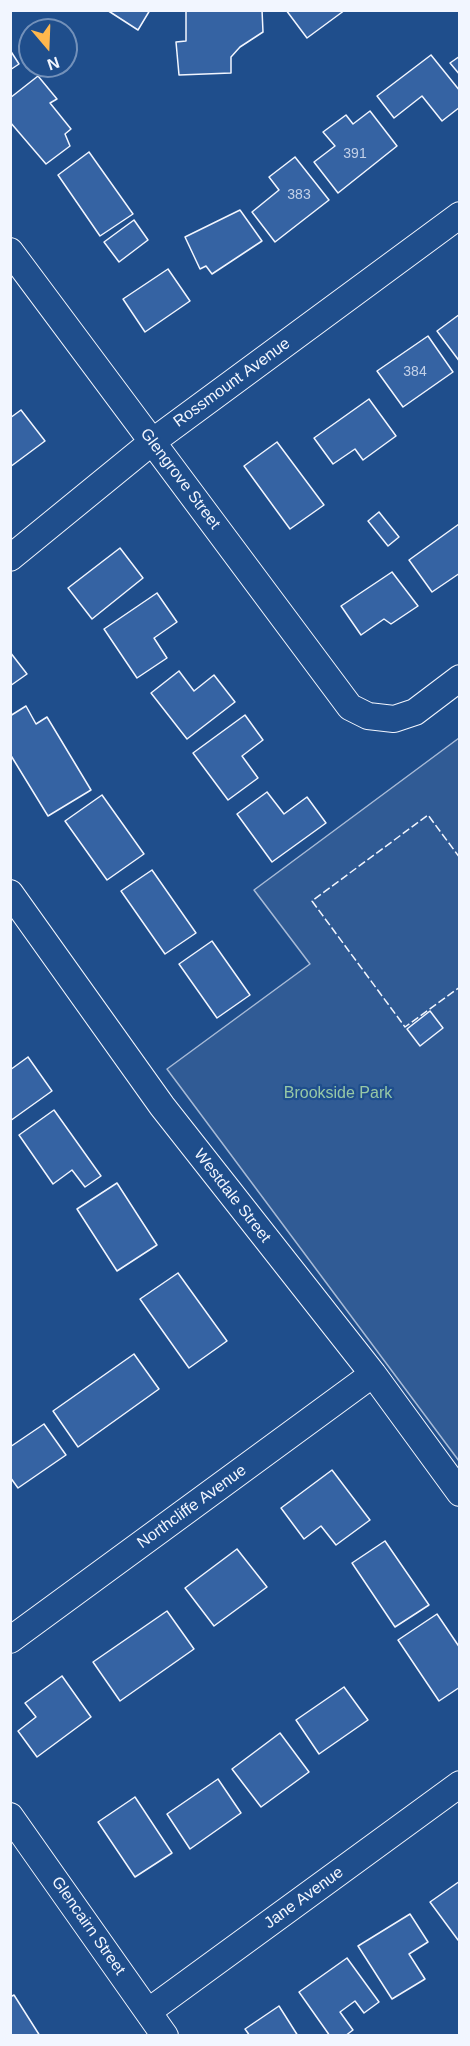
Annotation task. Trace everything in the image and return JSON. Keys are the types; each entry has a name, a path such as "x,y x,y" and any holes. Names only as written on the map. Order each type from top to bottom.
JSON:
{"street":[{"name":"Rossmount Avenue","path":"10,558 152,442 459,215"},
{"name":"Glengrove Street","path":"10,251 350,707 368,716 394,719 415,712 459,678"},
{"name":"Westdale Street","path":"10,893 162,1106 373,1374 459,1493"},
{"name":"Northcliffe Avenue","path":"10,1640 373,1374"},
{"name":"Jane Avenue","path":"149,2011 459,1784"},
{"name":"Glencairn Street","path":"10,1816 165,2036"}],"shaded area":[{"name":"Brookside Park","path":"459,738 459,1461 167,1069 310,964 254,890"}],"building":[{"path":"107,10 150,10 138,30"},
{"path":"186,10 262,10 263,32 240,47 231,57 231,73 179,75 176,42 186,41"},
{"path":"286,10 345,10 307,38"},
{"path":"10,50 18,65 10,70"},
{"path":"431,55 460,91 460,107 442,121 422,96 394,118 377,96"},
{"path":"460,56 460,75 450,63"},
{"path":"35,78 40,78 57,99 50,103 71,129 65,134 70,146 46,164 10,122 10,98"},
{"path":"370,111 397,146 338,193 314,162 335,146 323,132 346,115 353,124"},
{"path":"89,152 133,214 100,236 58,175"},
{"path":"295,157 329,200 275,242 252,212 279,190 269,177"},
{"path":"240,210 262,241 212,274 206,266 200,269 185,237"},
{"path":"134,220 148,240 119,262 104,242"},
{"path":"168,269 190,301 145,332 123,299"},
{"path":"460,314 460,362 437,331"},
{"path":"428,336 453,372 403,407 377,371"},
{"path":"369,399 396,436 363,460 355,449 333,464 314,438"},
{"path":"21,410 45,441 10,467 10,418"},
{"path":"277,442 324,505 290,529 244,466"},
{"path":"379,512 399,537 388,546 368,521"},
{"path":"459,524 460,573 432,592 409,560"},
{"path":"120,548 143,578 92,619 68,588"},
{"path":"392,572 418,606 391,624 384,619 361,635 341,606"},
{"path":"157,593 177,622 154,638 167,658 137,678 104,629"},
{"path":"10,652 27,674 10,686"},
{"path":"179,671 194,691 214,675 235,702 187,739 151,693"},
{"path":"26,706 36,724 47,717 91,790 48,816 10,754 10,716"},
{"path":"245,715 263,740 242,756 258,778 228,800 193,753"},
{"path":"267,792 284,814 307,797 326,823 272,862 237,814"},
{"path":"102,795 144,854 107,880 65,821"},
{"path":"152,870 196,933 165,954 121,891"},
{"path":"212,941 250,995 217,1018 179,964"},
{"path":"430,1011 443,1028 420,1046 407,1029"},
{"path":"28,1057 52,1091 10,1121 10,1070"},
{"path":"54,1110 101,1176 85,1187 72,1170 53,1184 19,1135"},
{"path":"117,1183 157,1245 117,1271 77,1209"},
{"path":"178,1273 227,1341 189,1368 140,1299"},
{"path":"134,1354 159,1389 78,1447 53,1411"},
{"path":"44,1424 66,1455 18,1488 10,1477 10,1447"},
{"path":"332,1470 370,1520 336,1545 321,1526 304,1539 281,1508"},
{"path":"385,1541 429,1605 395,1627 352,1563"},
{"path":"237,1549 267,1587 214,1626 185,1588"},
{"path":"167,1611 194,1649 120,1701 93,1662"},
{"path":"437,1614 460,1648 460,1687 439,1701 398,1640"},
{"path":"62,1676 91,1717 37,1757 18,1731 36,1717 25,1703"},
{"path":"344,1687 368,1720 319,1754 296,1720"},
{"path":"280,1733 309,1772 261,1807 232,1769"},
{"path":"218,1779 241,1813 190,1849 167,1814"},
{"path":"135,1797 172,1853 135,1877 98,1822"},
{"path":"460,1881 460,1939 458,1940 430,1902"},
{"path":"410,1914 428,1942 409,1954 425,1979 392,1999 358,1946"},
{"path":"347,1958 379,2002 364,2013 355,2001 340,2012 353,2030 345,2036 330,2036 299,1992"},
{"path":"14,1995 40,2036 10,2036 10,1997"},
{"path":"279,2006 298,2036 250,2036 245,2029"}],"fence":[{"path":"460,858 428,815 312,901 405,1027 460,987"}]}
